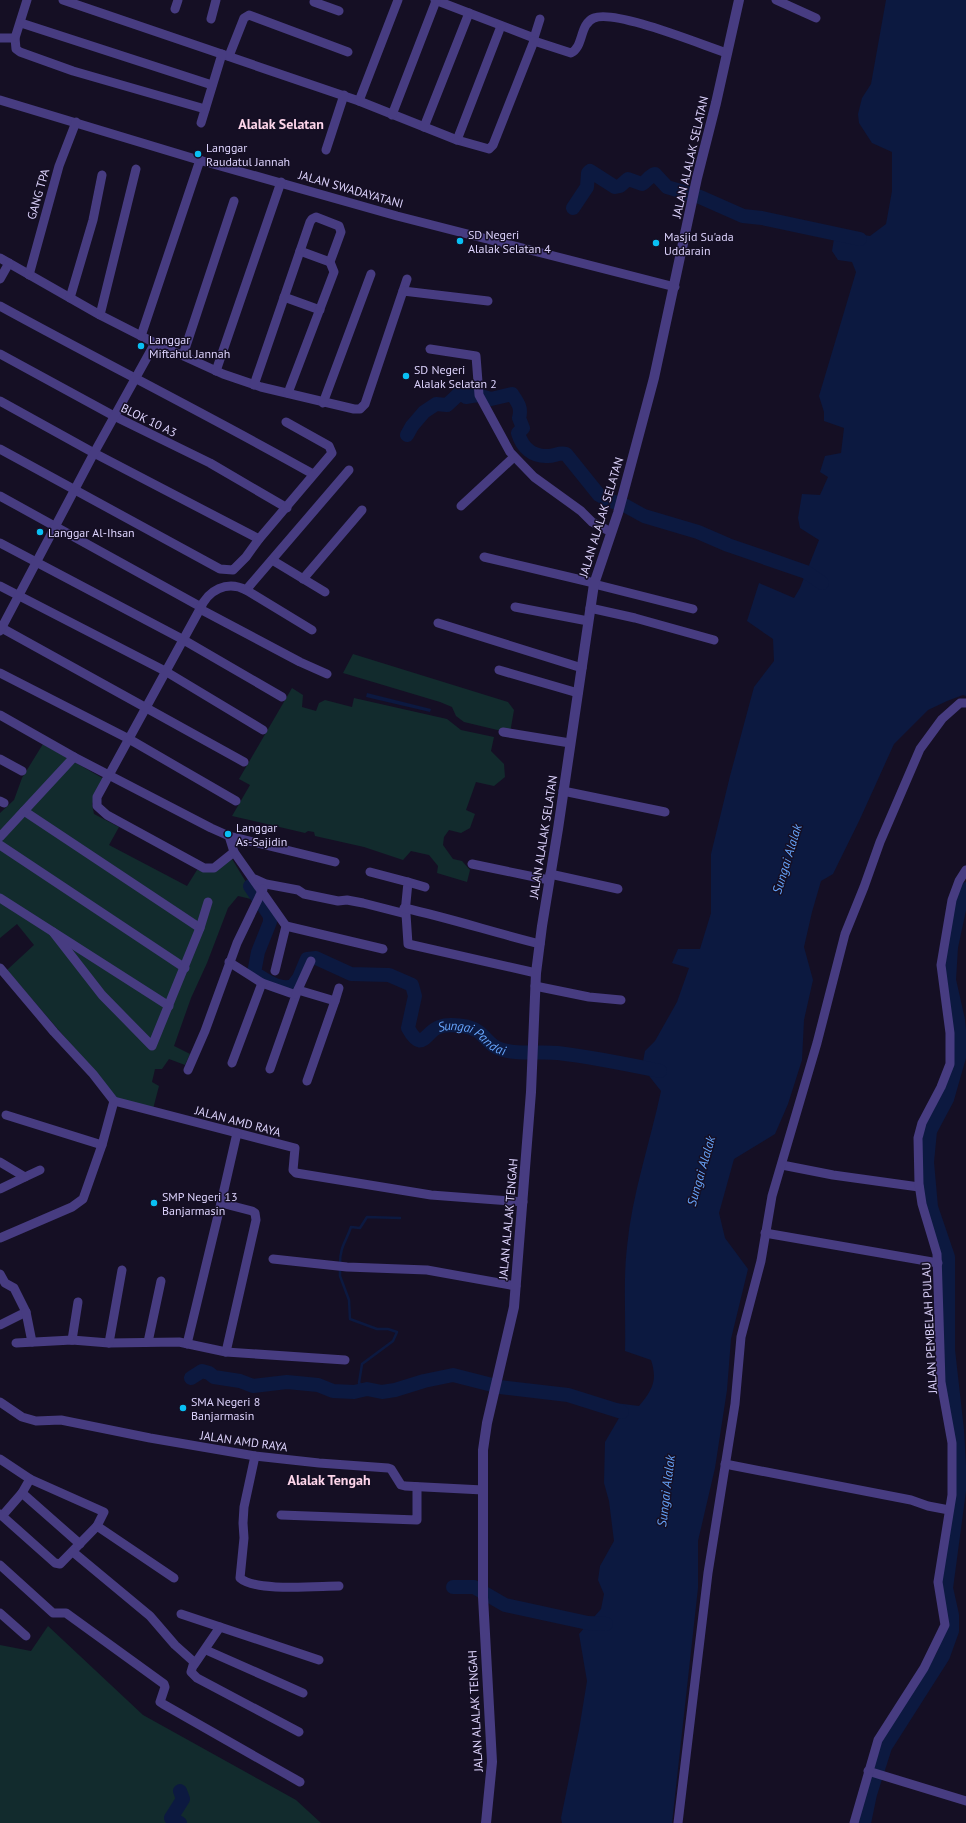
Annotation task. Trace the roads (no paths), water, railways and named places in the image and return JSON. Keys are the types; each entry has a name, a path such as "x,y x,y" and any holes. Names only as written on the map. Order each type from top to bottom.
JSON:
{"street":[{"path":"27,0 21,23 15,38 16,49 20,52 73,71 205,109"},
{"path":"63,0 344,95 424,127 485,149 491,148 534,40 540,19"},
{"path":"211,19 216,0"},
{"path":"359,101 398,0"},
{"path":"392,114 435,0 534,40 571,53 575,51 586,25 592,19 615,17 727,53"},
{"name":"JALAN ALALAK SELATAN","path":"533,1051 536,973 594,584 622,500 654,378 697,178 739,0"},
{"path":"776,0 816,18"},
{"path":"313,1 338,11"},
{"path":"424,127 469,13"},
{"path":"201,123 212,85 244,18 249,15 348,52"},
{"path":"21,23 212,85"},
{"path":"458,140 502,26"},
{"path":"0,38 15,38"},
{"path":"326,150 344,95"},
{"name":"JALAN SWADAYATANI","path":"0,100 200,160 397,216 674,287"},
{"name":"GANG TPA","path":"29,274 59,166 76,122"},
{"path":"142,336 200,160"},
{"path":"100,315 136,169"},
{"path":"70,298 93,220 102,175"},
{"path":"216,371 281,182"},
{"path":"184,355 234,201"},
{"path":"254,385 300,251 312,219 316,217 339,226 341,232 330,262 334,272 288,393"},
{"path":"300,251 330,262"},
{"path":"0,258 100,315 155,343 216,371 254,385 323,403 354,409 360,409 365,404 407,279"},
{"path":"0,279 9,263"},
{"path":"323,403 371,274"},
{"path":"403,291 488,301"},
{"path":"284,297 320,310"},
{"path":"0,306 134,379 229,427 313,474"},
{"path":"155,343 74,490 20,596 0,629 244,762"},
{"path":"430,349 472,354 476,356 481,400 514,457 534,477 581,511 592,522 611,532"},
{"name":"BLOK 10 A3","path":"0,354 114,416 210,463 287,508"},
{"path":"0,401 94,453 259,539"},
{"path":"0,449 225,571 233,570 246,557 259,539 287,508 313,474 332,453 331,448 286,422"},
{"path":"461,506 514,457"},
{"path":"246,590 349,470"},
{"path":"0,496 200,608 300,662 327,674"},
{"path":"303,579 362,510"},
{"path":"0,543 182,639 282,697"},
{"path":"484,557 692,609"},
{"path":"272,560 325,592"},
{"path":"0,586 165,671 263,730"},
{"path":"234,852 214,868 204,868 99,810 96,802 97,797 182,639 211,592 217,588 232,586 246,590 312,630"},
{"path":"515,607 588,621"},
{"path":"590,608 635,618 714,640"},
{"path":"438,623 582,668"},
{"path":"499,670 578,693"},
{"path":"0,673 129,739 236,801"},
{"path":"678,1823 708,1573 735,1404 741,1337 760,1261 772,1196 817,1043 845,934 880,842 920,749 942,719 960,703 966,703"},
{"path":"0,714 74,757 228,836 336,862"},
{"path":"503,732 570,743"},
{"path":"0,837 74,757"},
{"path":"0,759 22,771"},
{"path":"563,791 665,812"},
{"path":"24,811 200,928"},
{"path":"228,836 234,852 255,879 259,896 286,926 383,949"},
{"path":"0,845 184,968"},
{"path":"472,864 618,889"},
{"name":"JALAN PEMBELAH PULAU","path":"854,1823 878,1740 924,1668 945,1625 938,1582 950,1510 953,1476 952,1443 941,1382 937,1254 922,1204 919,1187 919,1132 924,1119 941,1087 950,1064 950,1033 941,965 952,900 959,881 966,870"},
{"path":"370,872 425,887"},
{"path":"255,879 266,884 293,889 304,894 338,901 347,900 443,917 469,926 540,944"},
{"path":"408,882 405,911 408,944 536,973"},
{"path":"188,1070 205,1031 229,962 266,884"},
{"path":"0,898 169,1006"},
{"path":"53,932 102,995 152,1046 200,928 208,902"},
{"path":"275,971 286,926"},
{"path":"270,1070 297,993 311,961"},
{"path":"229,962 262,983 297,993 335,1001"},
{"path":"0,968 54,1032 93,1074 114,1101 102,1145 84,1199 79,1204 0,1238"},
{"path":"232,1063 262,983"},
{"path":"535,986 589,997 621,1000"},
{"path":"307,1081 339,988"},
{"name":"JALAN ALALAK TENGAH","path":"486,1823 492,1762 483,1593 483,1450 494,1388 514,1307 523,1202 533,1051"},
{"name":"JALAN AMD RAYA","path":"114,1101 295,1148 293,1170 296,1173 431,1195 523,1202"},
{"path":"6,1115 102,1145"},
{"path":"187,1344 237,1133"},
{"path":"0,1162 25,1178"},
{"path":"782,1165 833,1175 919,1187"},
{"path":"0,1189 40,1170"},
{"path":"221,1203 252,1211 255,1213 256,1220 226,1352"},
{"path":"765,1233 938,1263"},
{"path":"273,1259 341,1266 426,1270 516,1286"},
{"path":"109,1343 122,1270"},
{"path":"0,1274 3,1285 14,1288 26,1312 32,1342"},
{"path":"148,1342 161,1281"},
{"path":"72,1340 78,1302"},
{"path":"0,1325 26,1312"},
{"path":"16,1343 72,1340 109,1343 148,1342 187,1344 226,1352 345,1360"},
{"name":"JALAN AMD RAYA","path":"0,1402 22,1417 36,1421 61,1420 150,1438 255,1456 319,1463 388,1468 391,1469 401,1485 483,1490"},
{"path":"255,1456 244,1507 244,1538 240,1578 249,1582 285,1588 339,1586"},
{"path":"0,1459 30,1479 104,1512 97,1526 63,1563 55,1563 1,1515 22,1493 30,1479"},
{"path":"726,1464 911,1500 928,1506 950,1510"},
{"path":"281,1515 417,1520 417,1487"},
{"path":"22,1493 80,1544"},
{"path":"97,1526 174,1578"},
{"path":"73,1552 150,1616 175,1645 194,1662 194,1665"},
{"path":"0,1565 53,1613 66,1613 164,1684 165,1687 160,1702 300,1782"},
{"path":"0,1613 26,1636"},
{"path":"181,1614 319,1660"},
{"path":"220,1627 206,1650 194,1665 191,1672 197,1678 299,1732"},
{"path":"206,1650 303,1693"},
{"path":"868,1771 966,1801"}],"water":[{"name":"Sungai Alalak","path":"886,0 966,0 966,696 963,695 928,710 894,744 833,874 821,881 804,947 813,980 804,1020 802,1060 788,1104 775,1134 734,1159 719,1213 725,1238 748,1269 731,1339 727,1390 715,1468 698,1541 698,1588 672,1823 562,1823 561,1818 579,1730 587,1681 579,1634 601,1609 604,1594 598,1580 600,1566 614,1541 609,1501 604,1483 605,1442 619,1418 602,1411 607,1402 639,1406 650,1390 654,1380 651,1360 625,1351 625,1273 629,1227 661,1091 642,1067 645,1051 655,1041 677,1002 689,968 672,963 678,949 700,949 711,913 711,854 730,776 754,687 774,661 773,639 747,621 759,583 794,598 800,588 819,540 800,528 798,518 802,494 820,495 828,477 820,472 825,456 841,453 844,428 824,421 824,412 819,396 856,272 852,262 838,260 832,251 834,239 845,232 870,236 886,224 892,191 892,152 872,143 859,123 858,114 862,98 871,84"},
{"path":"367,693 431,709 430,712 366,697"}],"waterway":[{"path":"573,208 587,187 588,173 590,171 615,187 620,186 628,179 642,184 655,174 667,187 700,197 743,216 762,218 860,239"},
{"path":"407,435 412,426 424,412 436,404 447,405 461,392 466,397 477,395 491,399 512,394 520,408 519,418 523,428 518,433 525,447 533,453 542,456 550,456 561,453 566,454 599,495 608,500 626,506 644,516 698,532 728,545 806,572 822,583"},
{"name":"Sungai Pandai","path":"250,886 270,916 270,922 258,952 254,973 273,984 283,987 293,986 299,978 307,959 316,958 351,974 389,975 412,985 415,996 408,1028 417,1040 424,1039 434,1030 442,1026 463,1026 476,1030 492,1045 503,1050 571,1055 660,1071"},
{"path":"864,1823 870,1794 885,1747 943,1656 952,1631 952,1615 946,1588 960,1483 957,1430 948,1350 948,1257 931,1207 927,1162 930,1131 947,1099 961,1050 958,1020 949,980 951,947 961,900 966,889"},
{"path":"340,1264 342,1248 351,1227 360,1228 367,1217 400,1218"},
{"path":"340,1269 340,1276 349,1300 350,1319 377,1329 388,1329 397,1332 393,1341 362,1364 359,1383 367,1389"},
{"path":"191,1378 202,1371 209,1373 214,1377 240,1381 253,1386 287,1382 318,1385 333,1391 354,1392 367,1389 382,1392 453,1375 500,1387 568,1395 622,1412"},
{"path":"453,1587 474,1587 505,1605 588,1623 606,1624"},
{"path":"180,1791 183,1799 171,1818 180,1823"}],"place":[{"name":"Langgar Raudatul Jannah","path":"198,154"},
{"name":"SD Negeri Alalak Selatan 4","path":"460,241"},
{"name":"Masjid Su'ada Uddarain","path":"656,243"},
{"name":"Langgar Miftahul Jannah","path":"141,346"},
{"name":"SD Negeri Alalak Selatan 2","path":"406,376"},
{"name":"Langgar Al-Ihsan","path":"40,532"},
{"name":"Langgar As-Sajidin","path":"228,834"},
{"name":"SMP Negeri 13 Banjarmasin","path":"154,1203"},
{"name":"SMA Negeri 8 Banjarmasin","path":"183,1408"}],"district":[{"name":"Alalak Selatan","path":"281,124"},
{"name":"Alalak Tengah","path":"329,1480"}]}
